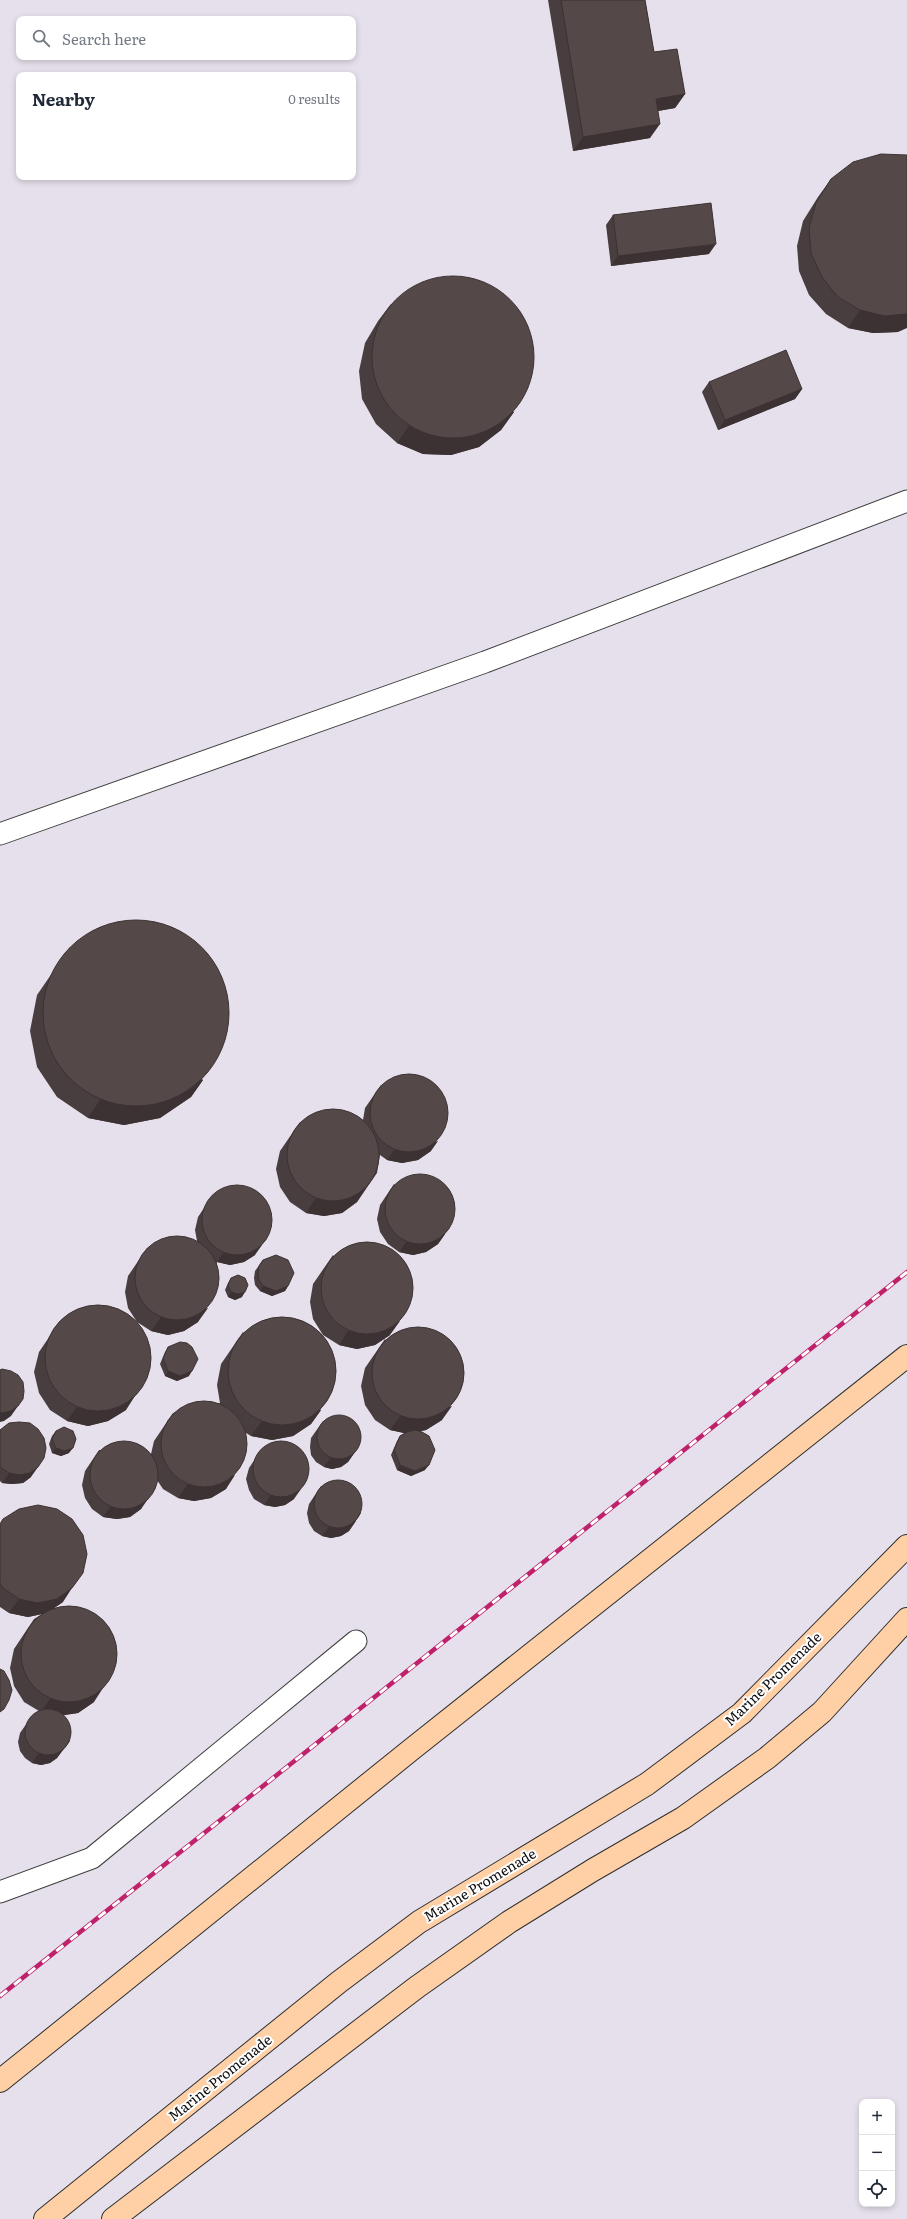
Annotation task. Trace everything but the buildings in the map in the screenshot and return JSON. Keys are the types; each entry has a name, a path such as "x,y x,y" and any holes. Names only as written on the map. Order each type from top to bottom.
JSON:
{"main road":[{"path":"0,2081 412,1749 907,1356"},
{"name":"Marine Promenade","path":"45,2219 338,1982 419,1922 647,1784 742,1713 907,1546"},
{"path":"114,2219 417,1987 503,1926 593,1870 683,1818 767,1758 822,1712 907,1619"}],"lane":[{"path":"0,834 486,662 907,501"},
{"path":"0,1892 92,1858 356,1642"}],"shaded area":[{"path":"0,0 907,0 907,2219 0,2219"}],"railway":[{"path":"0,1996 907,1272"}]}
